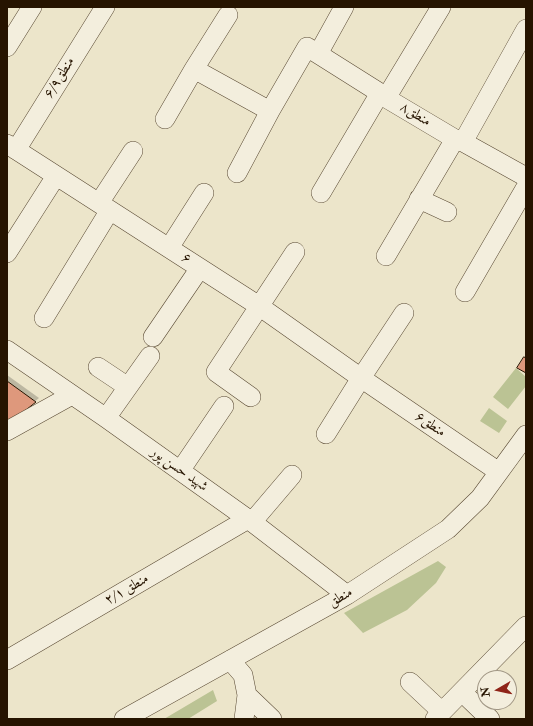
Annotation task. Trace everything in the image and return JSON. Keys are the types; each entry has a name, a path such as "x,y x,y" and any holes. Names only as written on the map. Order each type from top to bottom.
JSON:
{"street":[{"path":"7,47 32,7"},
{"name":"منطق۶/۹","path":"12,147 105,7"},
{"path":"237,173 270,111 344,7"},
{"path":"321,194 383,95 441,7"},
{"path":"165,118 228,15"},
{"path":"386,256 419,199 459,140 526,29"},
{"name":"منطق۸","path":"312,51 459,140 526,177"},
{"path":"194,69 270,111"},
{"name":"۶","path":"12,147 259,306 362,378"},
{"path":"44,318 105,207 133,151"},
{"path":"7,253 56,176"},
{"path":"465,292 526,187"},
{"path":"169,248 204,193"},
{"path":"419,199 447,212"},
{"path":"251,397 216,372 294,252"},
{"path":"153,337 200,268"},
{"path":"326,434 404,313"},
{"name":"شهید حسن پور","path":"7,350 106,418 250,521 347,595"},
{"path":"106,418 150,356"},
{"path":"98,367 128,387"},
{"name":"منطق۶","path":"362,378 499,472"},
{"path":"7,431 72,395"},
{"path":"180,471 224,406"},
{"name":"منطق","path":"124,719 347,595 448,529 480,498 526,436"},
{"name":"منطق ۲/۱","path":"7,660 250,521 292,475"},
{"path":"410,682 439,715 526,626"},
{"path":"230,660 243,675 247,695 244,719"},
{"path":"462,692 490,719"},
{"path":"247,695 272,719"}],"green space":[{"path":"516,368 526,377 526,386 508,409 493,397"},
{"path":"489,408 507,421 499,433 480,421"},
{"path":"438,561 446,567 436,583 407,610 363,633 344,613"},
{"path":"213,690 217,701 188,719 164,719"}],"building":[{"path":"524,357 526,358 526,373 517,368"},
{"path":"7,381 36,402 7,422"}]}
